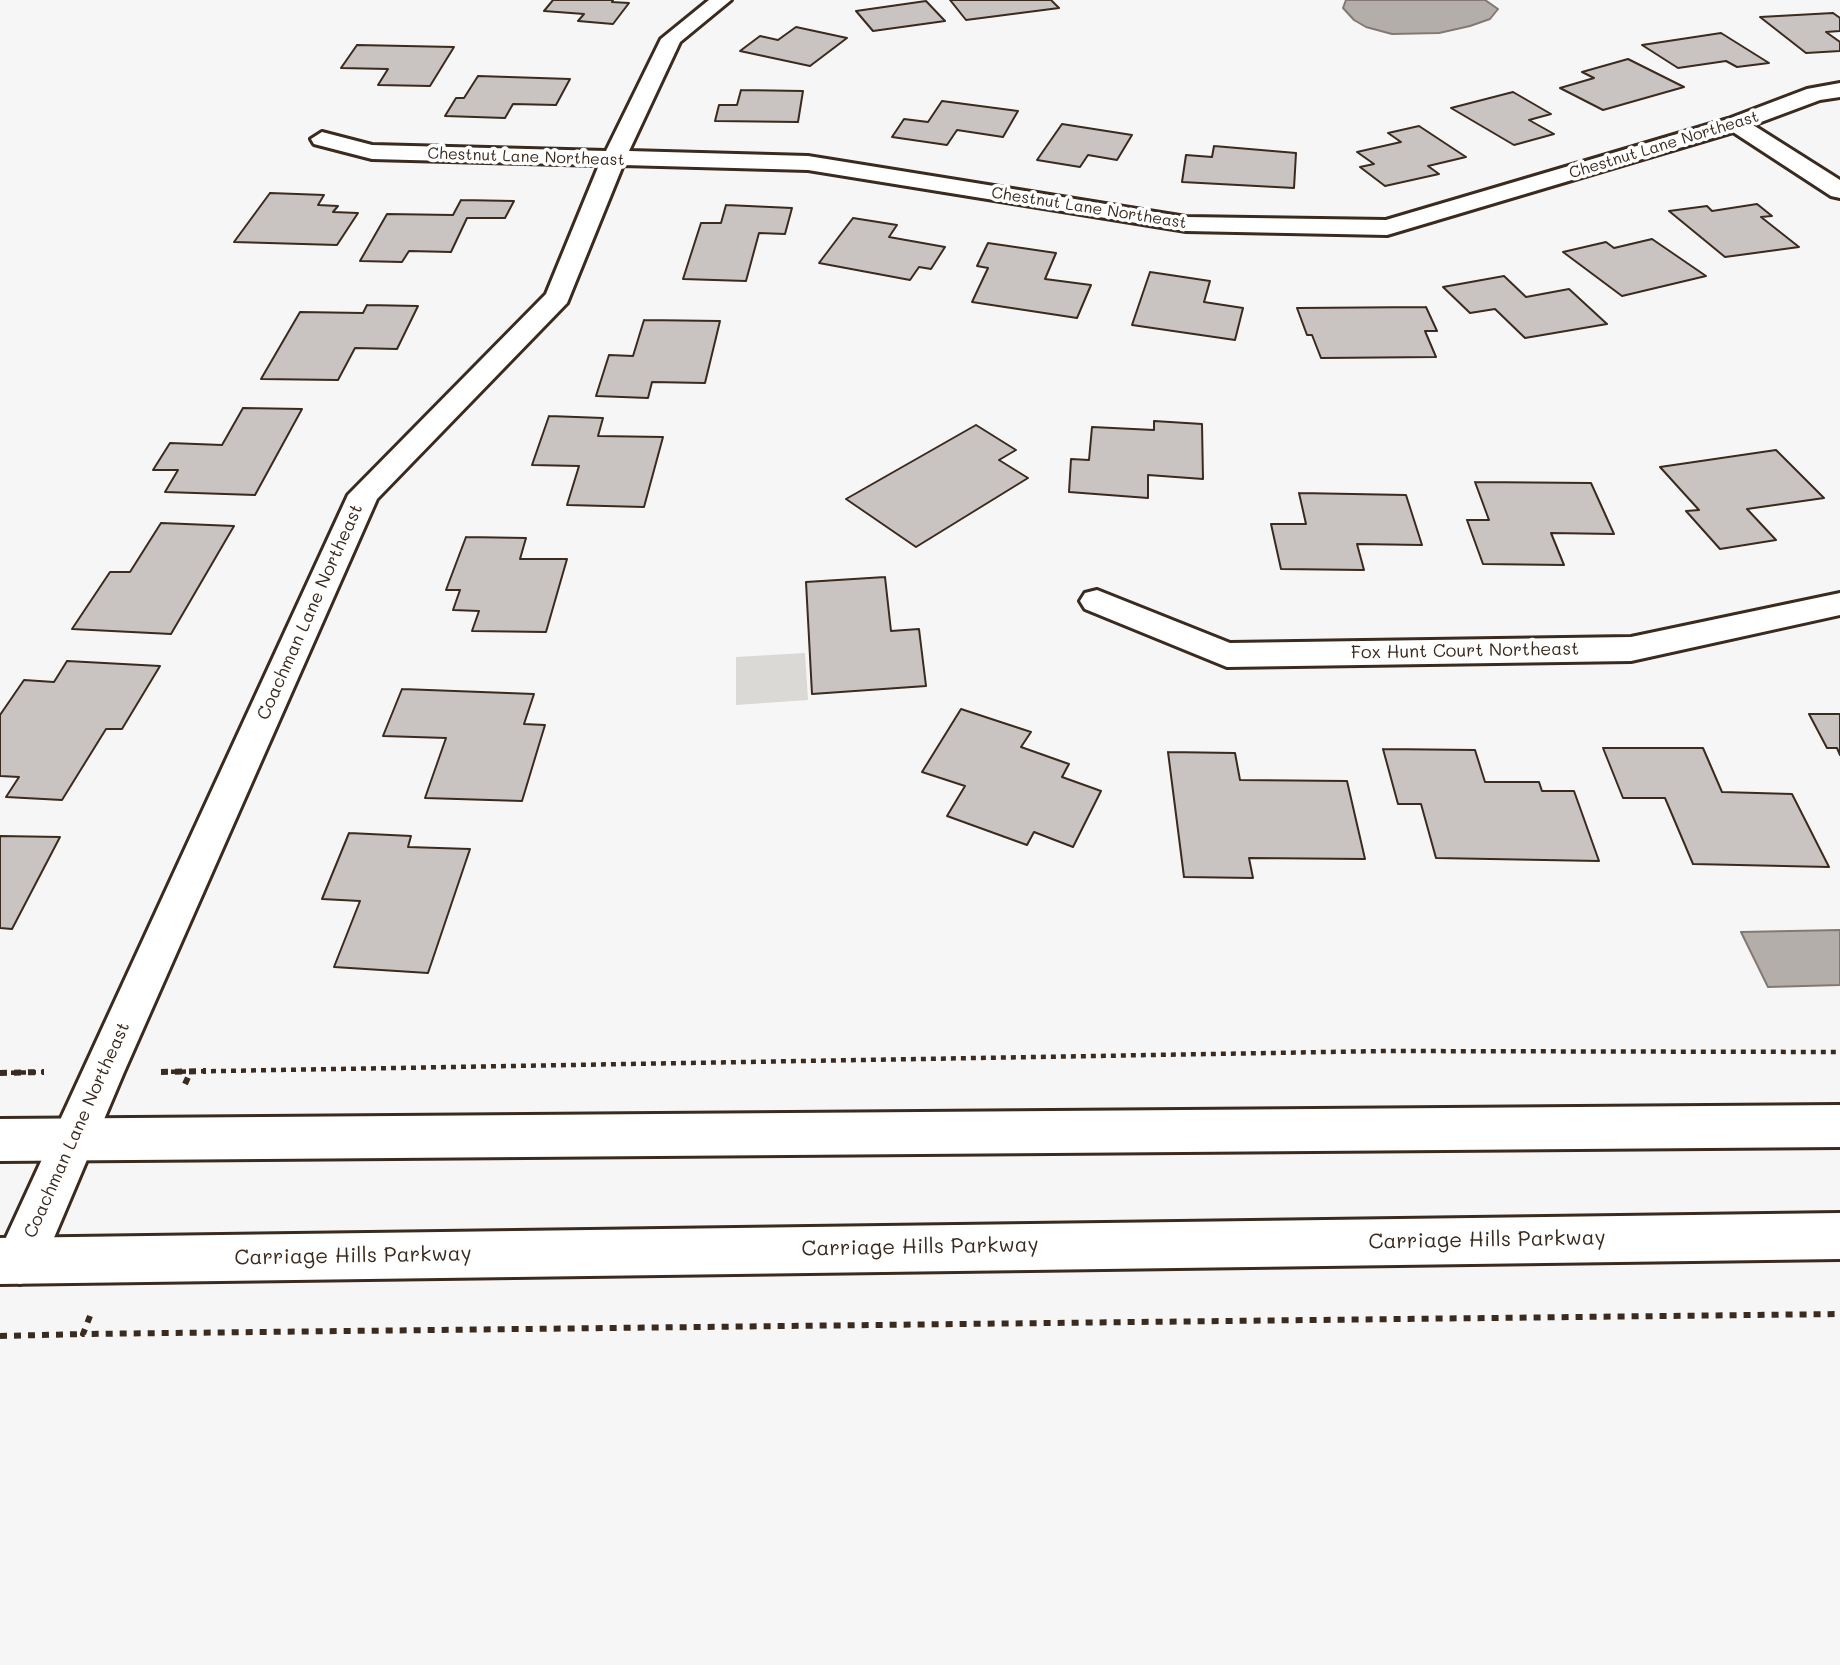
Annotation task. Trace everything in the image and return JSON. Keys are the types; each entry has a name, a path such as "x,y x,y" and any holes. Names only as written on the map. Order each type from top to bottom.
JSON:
{"street":[{"name":"Coachman Lane Northeast","path":"10,1261 72,1140 363,495 558,297 613,160 671,39 721,0"},
{"name":"Chestnut Lane Northeast","path":"322,139 372,152 808,163 1186,224 1387,228 1736,124 1815,94 1840,90"},
{"path":"1736,124 1840,191"},
{"name":"Fox Hunt Court Northeast","path":"1097,601 1227,655 1631,649 1840,604"},
{"path":"0,1140 1840,1126"},
{"name":"Carriage Hills Parkway","path":"10,1261 1840,1236"}],"path":[{"path":"0,1073 1386,1051 1840,1052"},
{"path":"0,1336 83,1334"}],"shaded area":[{"path":"1346,0 1485,0 1498,9 1490,19 1470,26 1439,33 1392,34 1366,27 1354,20 1343,8"},
{"path":"805,653 808,700 736,705 736,657"},
{"path":"1840,930 1840,985 1768,987 1741,932"}],"building":[{"path":"553,0 613,0 612,2 629,3 613,24 578,21 584,14 544,11"},
{"path":"950,0 1051,0 1059,8 966,20"},
{"path":"926,1 945,21 873,31 856,11"},
{"path":"1833,13 1840,18 1840,31 1826,32 1840,42 1840,51 1806,53 1760,17"},
{"path":"796,27 847,38 810,66 740,51 760,36 778,40"},
{"path":"1721,33 1769,63 1737,67 1726,61 1678,68 1642,45"},
{"path":"357,45 454,47 430,86 378,85 388,69 341,68"},
{"path":"1628,59 1684,87 1603,110 1560,88 1594,78 1582,72"},
{"path":"478,76 570,79 556,105 513,104 505,118 445,116 456,98 464,98"},
{"path":"741,90 803,91 798,122 715,121 719,105 737,105"},
{"path":"1513,92 1551,114 1529,120 1554,134 1514,145 1451,108"},
{"path":"942,101 1018,111 1003,137 957,130 947,145 892,137 904,119 928,122"},
{"path":"1062,124 1132,135 1117,160 1088,155 1080,167 1037,160"},
{"path":"1419,126 1466,157 1428,166 1439,174 1385,186 1360,167 1374,164 1357,152 1401,142 1388,133"},
{"path":"1214,146 1296,153 1294,188 1182,182 1186,155 1212,157"},
{"path":"270,193 324,195 318,205 338,206 333,212 358,213 337,245 234,242"},
{"path":"461,200 514,201 505,218 467,218 451,252 409,251 402,262 360,261 387,214 453,215"},
{"path":"1757,204 1772,216 1761,217 1799,247 1725,257 1669,211 1707,206 1712,211"},
{"path":"726,205 792,208 785,234 759,233 746,281 683,279 701,223 721,223"},
{"path":"853,218 897,225 889,237 945,247 931,269 919,267 910,280 819,263"},
{"path":"1652,239 1706,276 1622,296 1563,252 1606,242 1614,248"},
{"path":"988,243 1056,253 1045,279 1091,285 1077,318 972,302 988,268 977,266"},
{"path":"1150,272 1210,281 1204,302 1243,308 1235,340 1132,325"},
{"path":"1504,276 1526,297 1569,289 1607,324 1525,338 1495,309 1470,313 1443,287"},
{"path":"367,305 418,306 397,349 355,348 338,380 261,379 300,312 363,313"},
{"path":"1426,307 1437,331 1425,331 1436,357 1321,358 1312,335 1307,335 1297,308"},
{"path":"644,320 720,321 705,383 652,382 648,398 596,396 609,355 633,356"},
{"path":"243,408 302,409 255,495 165,492 178,470 153,470 170,443 222,445"},
{"path":"549,416 603,418 598,436 663,437 644,507 567,505 579,466 532,465"},
{"path":"1154,421 1202,424 1203,479 1148,475 1148,498 1069,492 1071,459 1089,460 1092,427 1154,430"},
{"path":"976,425 1016,450 999,460 1028,478 916,547 846,499"},
{"path":"1776,450 1824,498 1747,509 1776,540 1720,549 1686,511 1699,510 1660,467"},
{"path":"1475,482 1591,483 1614,534 1551,533 1564,565 1483,564 1467,520 1489,520"},
{"path":"1299,493 1406,495 1422,545 1357,544 1364,570 1281,569 1271,524 1306,524"},
{"path":"161,523 234,526 171,634 72,629 110,572 130,572"},
{"path":"466,537 526,538 520,559 567,559 546,632 472,631 479,611 453,610 460,590 446,590"},
{"path":"885,577 891,631 919,629 926,686 812,694 806,582"},
{"path":"67,661 160,666 122,729 106,729 62,800 6,797 19,777 0,776 0,715 24,680 54,682"},
{"path":"402,689 534,694 524,724 545,725 522,801 425,798 446,738 383,736"},
{"path":"961,709 1031,732 1021,747 1069,764 1062,777 1101,791 1073,847 1034,832 1027,845 947,816 965,786 922,772"},
{"path":"1809,714 1840,714 1840,755 1837,748 1827,748"},
{"path":"1603,748 1703,748 1722,792 1792,794 1829,867 1693,864 1665,798 1623,798"},
{"path":"1383,749 1475,750 1485,782 1539,782 1542,791 1574,791 1599,861 1436,858 1421,804 1398,804"},
{"path":"1168,752 1235,753 1240,780 1347,781 1365,859 1249,858 1253,878 1184,877"},
{"path":"349,833 411,836 408,847 470,849 428,973 334,967 360,901 322,899"},
{"path":"0,836 60,837 12,929 0,928"}]}
